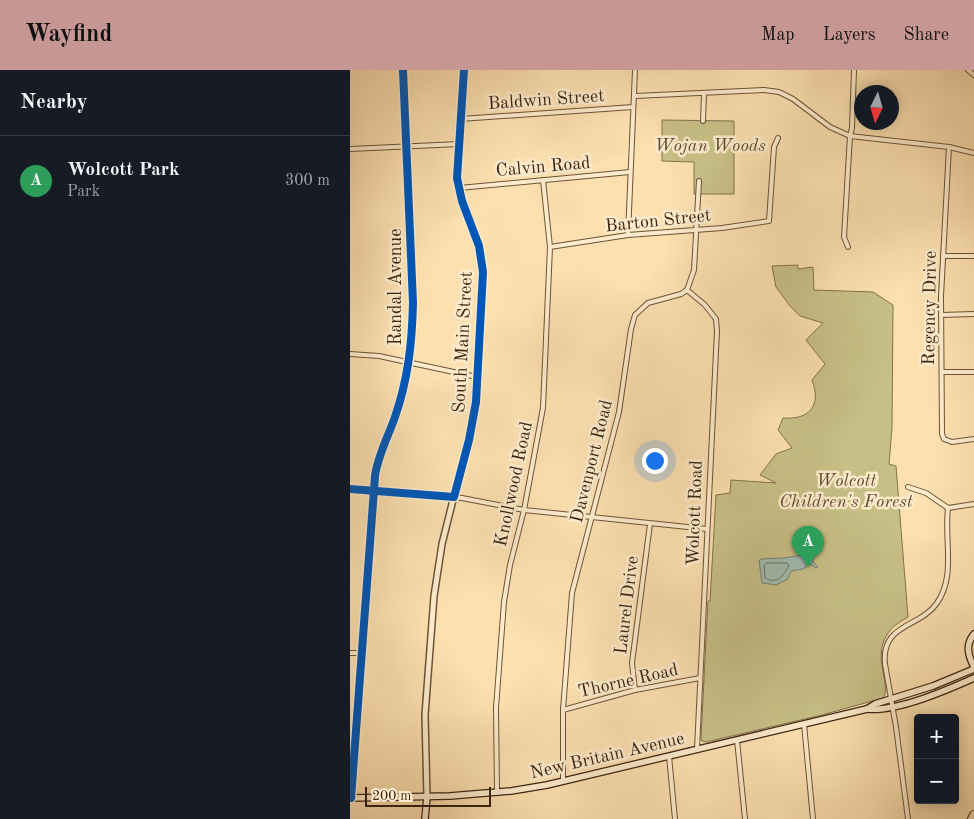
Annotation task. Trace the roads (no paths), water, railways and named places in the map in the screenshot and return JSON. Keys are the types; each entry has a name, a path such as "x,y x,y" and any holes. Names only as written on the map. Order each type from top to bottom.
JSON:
{"highway":[{"path":"972,819 974,815"}],"main road":[{"path":"974,634 969,641 968,648 974,668"},
{"name":"New Britain Avenue","path":"351,798 427,797 497,793 564,781 867,709 875,704 938,684 974,668"},
{"name":"New Britain Avenue","path":"867,709 876,710 893,706 933,694 974,678"},
{"name":"South Main Street","path":"425,819 427,797"}],"street":[{"name":"Randal Avenue","path":"351,798 373,491 378,458 394,418 410,362 412,341 413,303 404,70"},
{"name":"South Main Street","path":"427,797 425,715 433,605 441,551 471,432 477,377 483,266 479,246 459,188 457,170 464,70"},
{"path":"628,235 635,70"},
{"path":"848,248 844,237 854,70"},
{"path":"968,70 974,75"},
{"path":"635,96 764,90 779,92 793,99 830,128 850,136 949,147 974,153"},
{"path":"703,121 704,93"},
{"name":"Baldwin Street","path":"460,119 634,107"},
{"name":"Barton Street","path":"550,247 628,235 722,228 769,222 774,148 778,138"},
{"path":"350,148 459,144"},
{"name":"Regency Drive","path":"949,147 943,256 942,434 944,439 952,442 974,439"},
{"name":"Calvin Road","path":"459,188 630,172"},
{"name":"Knollwood Road","path":"497,793 496,728 502,625 510,565 524,510 543,408 550,247 543,180"},
{"path":"687,290 694,270 699,181"},
{"path":"943,256 974,256"},
{"name":"Davenport Road","path":"564,781 563,710 572,593 619,412 630,329 635,315 648,303 681,294 687,290"},
{"name":"Wolcott Road","path":"687,290 705,305 716,319 697,749"},
{"path":"942,315 974,314"},
{"path":"350,354 368,354 477,377"},
{"path":"942,372 974,372"},
{"path":"908,487 926,493 948,508 974,504"},
{"path":"350,489 454,497 524,510 707,530"},
{"path":"908,819 892,699 885,664 886,646 898,630 930,612 944,591 948,578 948,508"},
{"name":"Laurel Drive","path":"634,690 632,663 650,524"},
{"path":"350,653 361,653"},
{"name":"Thorne Road","path":"563,710 634,690 700,678"},
{"path":"804,724 814,819"},
{"path":"737,740 745,819"},
{"path":"669,756 675,819"}],"water":[{"path":"816,546 821,546 821,551 813,558 813,562 818,567 816,568 810,564 803,569 791,571 788,579 776,585 762,583 759,561 761,559 802,555"}],"place":[{"name":"Wolcott Park","path":"808,567"}],"park label":[{"name":"Wojan Woods","path":"710,145"},
{"name":"Wolcott Children's Forest","path":"846,490"}]}
